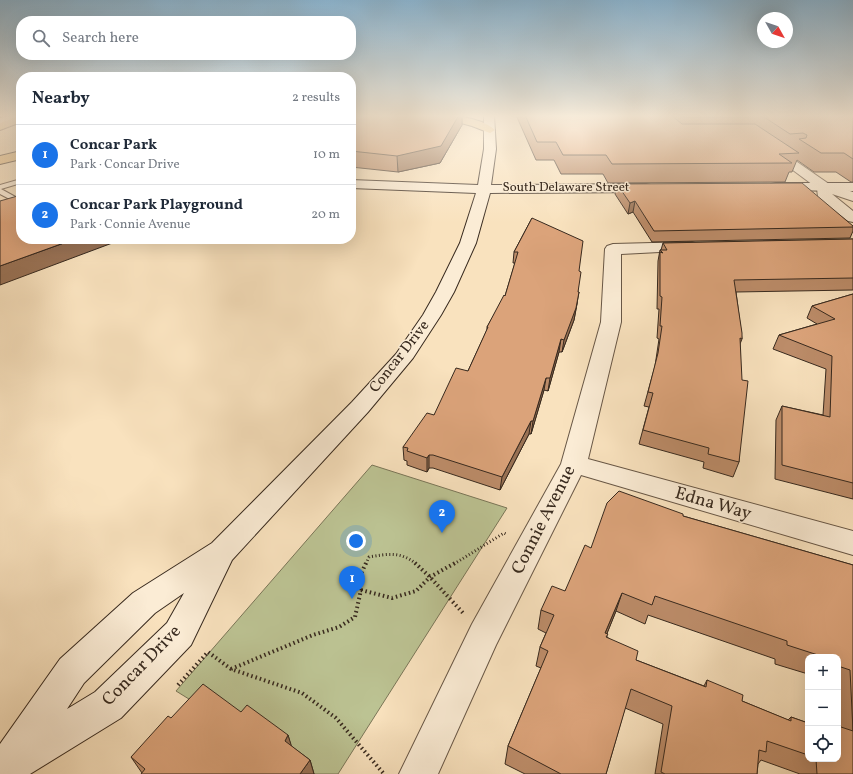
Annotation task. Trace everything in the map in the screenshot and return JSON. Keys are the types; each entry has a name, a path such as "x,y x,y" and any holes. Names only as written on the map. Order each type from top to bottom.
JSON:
{"highway":[{"path":"0,160 16,156"},
{"path":"0,164 16,160"}],"main road":[{"name":"Concar Drive","path":"5,768 72,671 144,603 222,551 360,408 403,358 432,315 468,243 484,189 490,151"},
{"path":"779,151 786,155 824,187 853,197"},
{"name":"South Delaware Street","path":"356,184 484,189 656,188"},
{"path":"763,187 853,186"},
{"path":"824,187 825,197 853,218"},
{"name":"Connie Avenue","path":"418,774 484,635 574,464 611,322 613,249 707,247"},
{"name":"Edna Way","path":"574,464 853,543"},
{"name":"Concar Drive","path":"5,768 108,705 179,634 222,551"}],"lane":[{"path":"0,187 16,182"},
{"path":"0,191 16,200"}],"path":[{"path":"361,590 392,598 416,590 430,576 463,559 504,533 532,543"},
{"path":"231,669 313,635 339,627 355,617 361,590 361,574 369,556 390,553 410,559 430,576 484,635"},
{"path":"178,685 208,652 231,669 302,693 336,718 384,774"}],"green space":[{"path":"372,465 507,508 338,774 310,774 176,691"}],"building":[{"path":"356,151 418,151 397,156 356,152"},
{"path":"561,151 796,151 799,153 779,154 792,163 612,164 606,155 563,155"},
{"path":"818,151 853,151 853,159 844,153 821,153"},
{"path":"802,183 853,227 654,231 635,201 630,203 617,184"},
{"path":"16,196 16,244 61,244 0,266 0,201"},
{"path":"532,218 583,241 579,271 581,272 579,292 576,308 564,340 561,339 550,378 546,378 533,421 531,421 502,477 433,455 429,455 427,458 407,451 408,448 403,447 427,413 434,415 456,368 468,371 487,327 504,295 505,296 518,252 514,252"},
{"path":"853,239 853,278 734,280 742,333 742,339 740,338 742,380 748,381 739,462 708,454 709,448 643,430 653,393 648,392 658,353 662,326 660,326 662,297 660,296 660,252 663,253 660,250 667,250 663,243"},
{"path":"853,294 853,483 782,465 782,406 830,417 832,356 779,335 835,319 812,306"},
{"path":"619,491 683,514 683,516 853,565 853,731 850,670 841,667 841,654 815,654 787,645 787,641 655,596 652,605 622,593 605,633 608,634 606,637 638,651 636,660 706,687 707,680 743,695 742,701 791,721 791,717 805,722 805,754 767,741 766,752 759,750 757,774 665,774 661,772 672,706 631,689 606,774 561,774 508,746 548,651 540,647 554,615 541,610 552,586 565,591 585,545 591,548 607,503"},
{"path":"203,684 241,712 247,705 288,735 285,741 310,760 300,774 141,774 145,769 131,757 168,716 171,718"},
{"path":"841,727 853,731 853,774 817,774 816,762 841,762"}],"place":[{"name":"Concar Park Playground","path":"442,533"},
{"name":"Concar Park","path":"352,599"}]}
